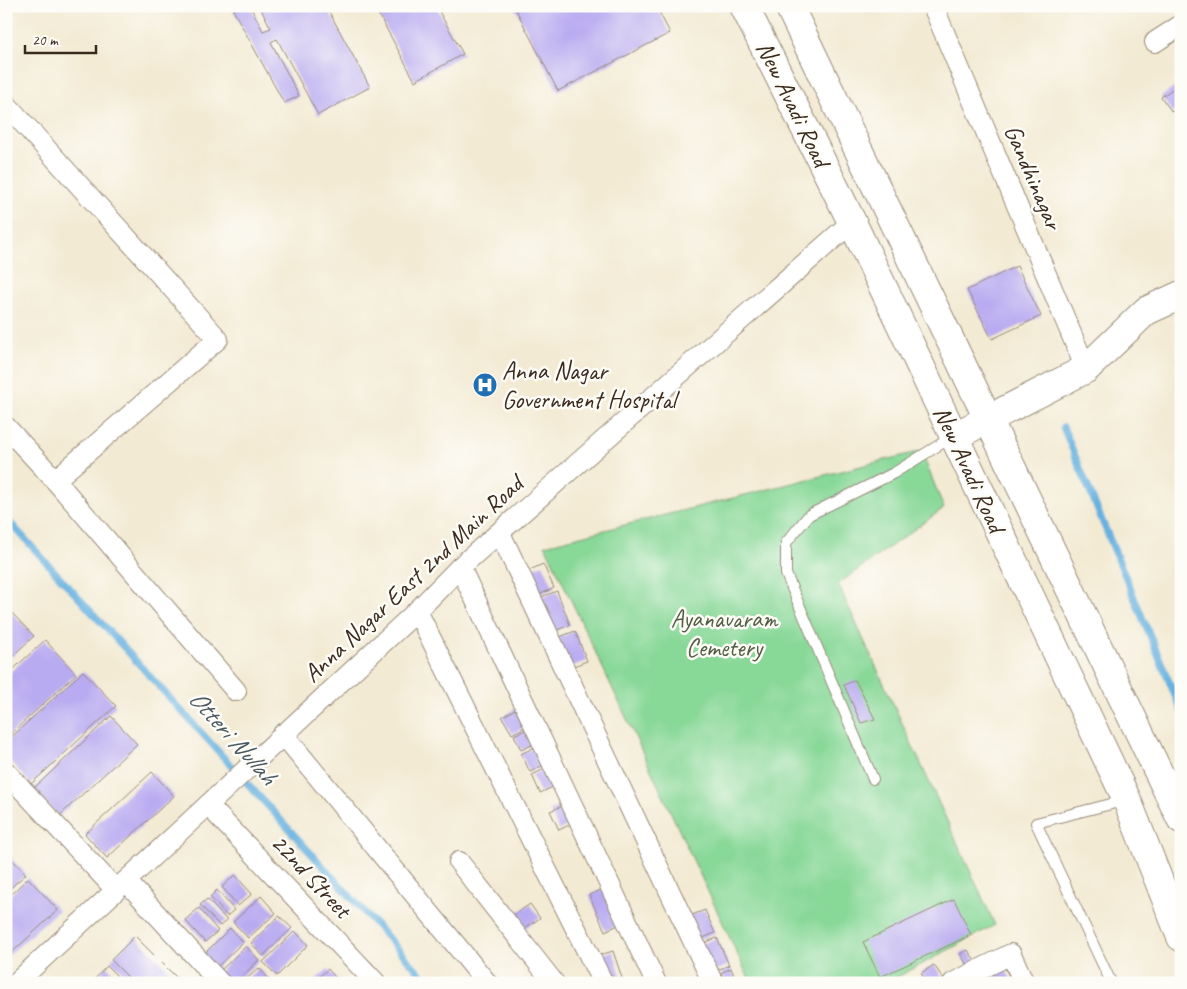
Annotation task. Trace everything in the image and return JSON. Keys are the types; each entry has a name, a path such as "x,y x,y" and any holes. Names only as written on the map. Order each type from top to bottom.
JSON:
{"main road":[{"name":"New Avadi Road","path":"744,6 852,222 1127,800 1181,938"},
{"name":"New Avadi Road","path":"789,6 1181,819"},
{"path":"953,437 988,417 1086,369 1146,311 1181,295"}],"street":[{"name":"Gandhinagar","path":"932,6 1086,369"},
{"path":"1155,42 1181,25"},
{"path":"6,104 218,339 55,480"},
{"name":"Anna Nagar East 2nd Main Road","path":"16,983 417,611 460,567 852,222"},
{"path":"6,427 55,480 236,691"},
{"path":"500,533 713,983"},
{"path":"460,567 585,828 656,983"},
{"path":"417,611 603,983"},
{"path":"284,734 487,983"},
{"path":"6,772 220,983"},
{"name":"22nd Street","path":"208,805 376,983"},
{"path":"459,862 554,983"},
{"path":"954,983 1011,954 1024,983"}],"lane":[{"path":"874,779 786,574 786,543 809,515 894,473 953,437"},
{"path":"1110,980 1036,823 1127,800"}],"green space":[{"name":"Ayanavaram Cemetery","path":"921,451 944,508 838,584 995,925 886,983 751,983 545,545"}],"building":[{"path":"241,6 250,6 263,31 271,28 259,6 326,6 370,87 318,115 277,39 271,42 299,96 284,103 233,10"},
{"path":"374,6 436,6 463,54 415,81"},
{"path":"514,6 656,6 670,33 558,91"},
{"path":"1181,83 1181,106 1172,112 1161,97"},
{"path":"1017,266 1041,316 992,339 967,290"},
{"path":"543,564 554,588 534,597 523,573"},
{"path":"557,591 570,625 552,632 538,598"},
{"path":"8,609 34,636 6,662 6,611"},
{"path":"575,631 587,661 568,668 557,638"},
{"path":"45,640 76,674 6,738 6,676"},
{"path":"83,671 116,706 31,784 6,757 6,742"},
{"path":"855,680 875,719 861,723 844,685"},
{"path":"517,708 527,726 512,734 502,717"},
{"path":"111,716 137,744 59,816 33,789"},
{"path":"527,729 534,744 521,750 514,735"},
{"path":"539,745 548,763 530,772 521,754"},
{"path":"549,767 557,785 540,793 532,775"},
{"path":"152,772 174,796 107,858 85,834"},
{"path":"567,804 575,822 559,830 550,811"},
{"path":"6,853 26,874 6,892"},
{"path":"235,875 252,894 238,906 222,887"},
{"path":"28,878 58,910 6,958 6,899"},
{"path":"608,887 623,923 605,931 589,895"},
{"path":"217,890 234,910 227,916 210,897"},
{"path":"261,896 276,913 248,938 233,922"},
{"path":"207,899 227,920 220,926 200,905"},
{"path":"954,899 971,935 880,977 863,942"},
{"path":"530,904 540,918 518,933 508,919"},
{"path":"199,908 218,931 205,942 185,920"},
{"path":"705,910 715,933 698,940 687,917"},
{"path":"279,916 292,928 263,956 251,943"},
{"path":"230,928 243,942 215,969 202,956"},
{"path":"295,931 308,945 277,976 263,962"},
{"path":"135,936 180,981 178,983 134,983 111,960"},
{"path":"717,938 729,965 713,972 701,944"},
{"path":"246,946 259,960 235,983 227,983 218,973"},
{"path":"968,950 978,966 971,971 960,954"},
{"path":"613,951 622,978 606,983 597,956"},
{"path":"1001,961 1013,983 991,983 984,971"},
{"path":"934,965 944,980 940,983 927,983 921,973"},
{"path":"107,966 124,983 91,983"},
{"path":"259,968 270,980 267,983 242,983"},
{"path":"731,968 737,983 725,983 721,973"},
{"path":"328,969 340,983 312,983"}],"waterway":[{"path":"1063,427 1181,710"},
{"name":"Otteri Nullah","path":"6,518 429,983"}],"place":[{"name":"Anna Nagar Government Hospital","path":"485,385"}]}
